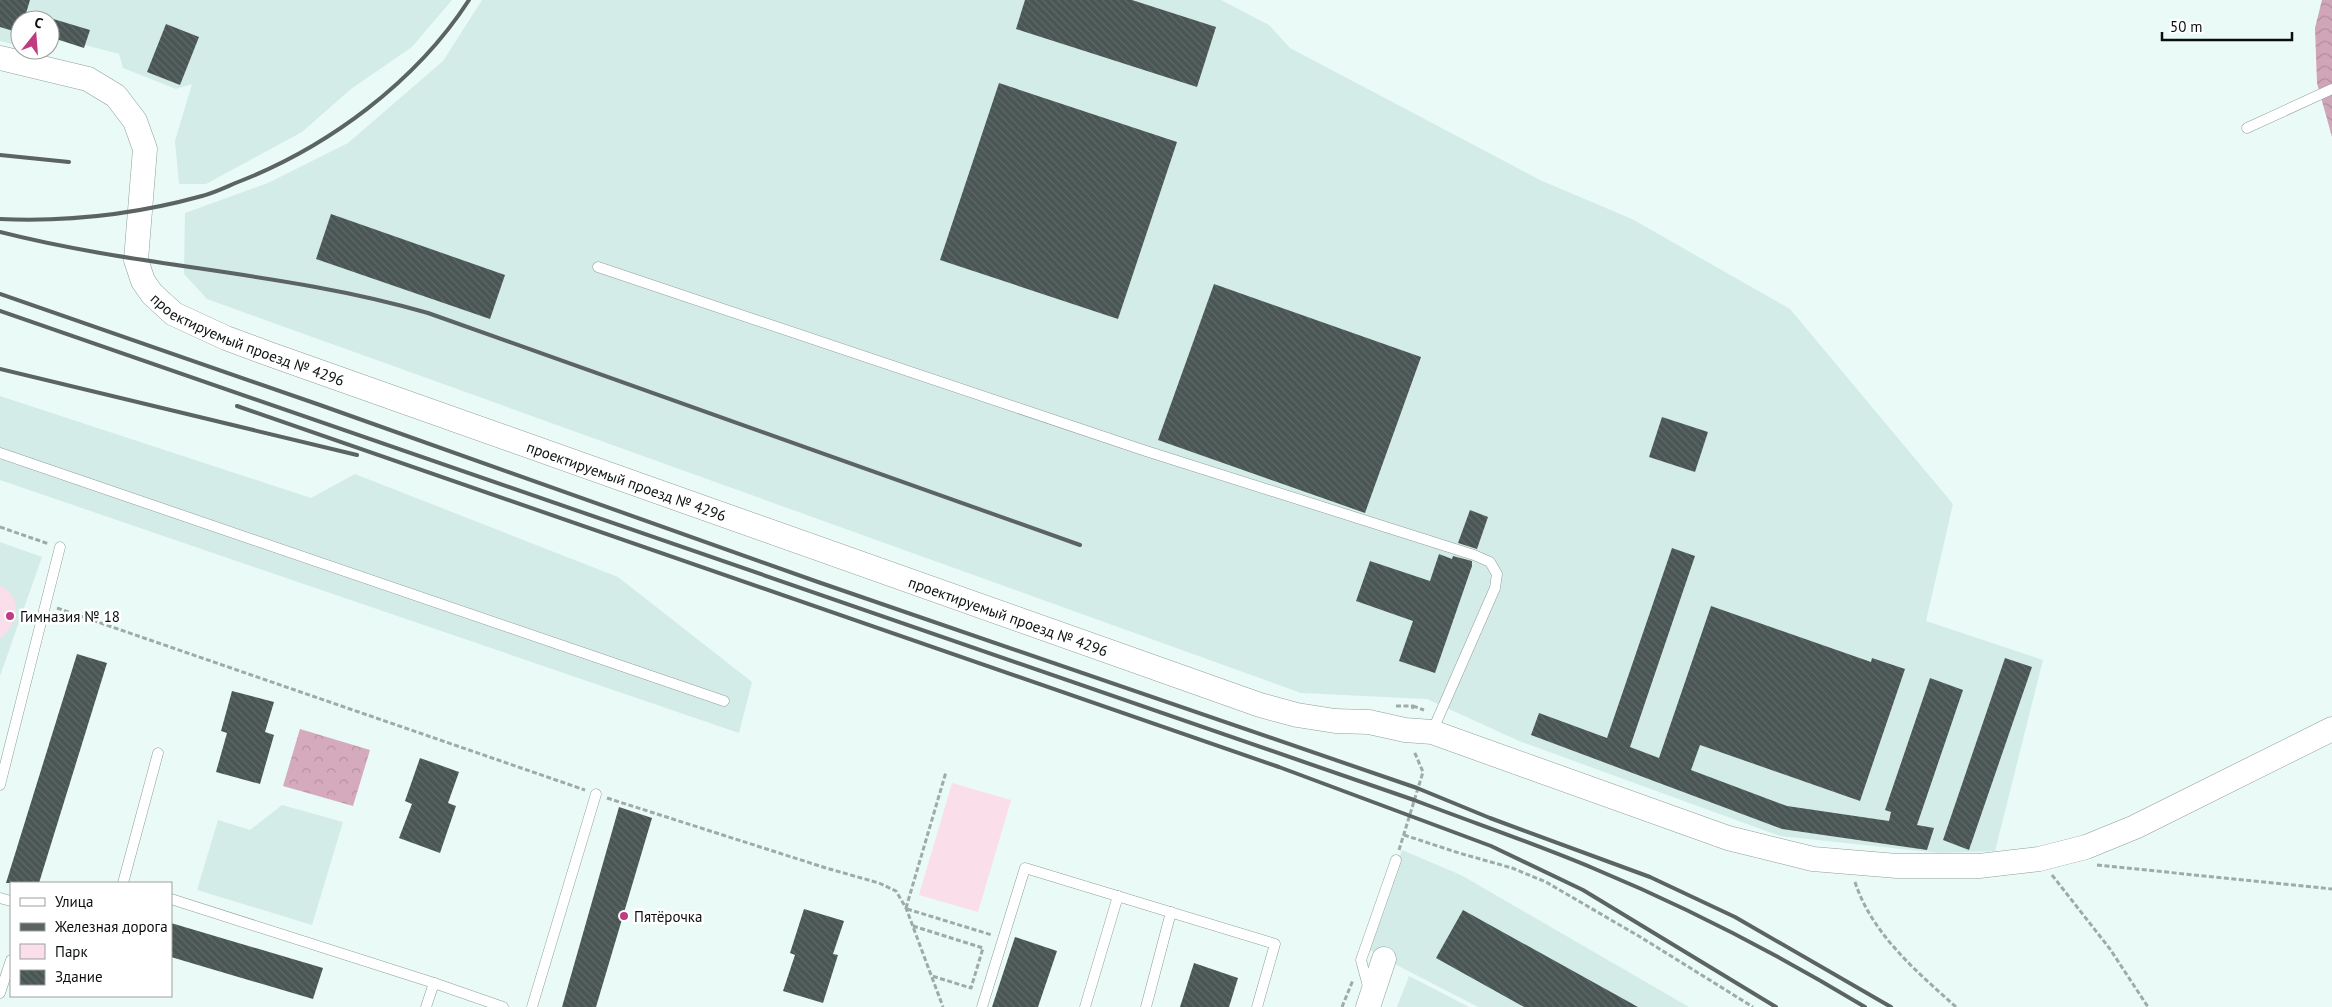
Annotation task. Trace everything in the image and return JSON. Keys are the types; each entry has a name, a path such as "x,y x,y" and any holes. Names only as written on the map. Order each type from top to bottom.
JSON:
{"street":[{"name":"проектируемый проезд № 4296","path":"0,58 88,79 116,96 135,121 145,149 136,260 143,281 152,294 174,314 226,338 1260,705 1297,715 1335,721 1369,722 1406,730 1432,732 1728,838 1813,859 1897,866 1979,866 2039,859 2086,847 2135,828 2332,729"},
{"path":"1369,1002 1384,959"}],"lane":[{"path":"2247,128 2332,89"},
{"path":"598,267 1146,451 1474,555 1490,562 1497,574 1495,588 1432,732"},
{"path":"0,453 724,701"},
{"path":"0,785 60,548"},
{"path":"123,882 158,753"},
{"path":"532,1007 596,794"},
{"path":"1369,1002 1361,960 1396,860"},
{"path":"982,1007 1024,868 1275,944 1257,1007"},
{"path":"1085,1007 1118,896"},
{"path":"172,899 503,1007"},
{"path":"1146,1007 1171,912"},
{"path":"0,993 10,963"},
{"path":"426,1007 434,983"}],"path":[{"path":"0,527 60,548"},
{"path":"46,604 596,794 879,883 896,891 906,908 943,1007"},
{"path":"1396,860 1423,772 1416,756"},
{"path":"906,908 946,772"},
{"path":"1404,835 1459,854 1512,868 1546,882 1642,938 1753,1007"},
{"path":"2039,859 2110,948 2148,1007"},
{"path":"1849,862 1866,909 1881,931 1920,975 1956,1007"},
{"path":"2088,864 2332,889"},
{"path":"906,908 1003,939"},
{"path":"913,926 983,948 971,988 931,976"}],"shaded area":[{"path":"0,0 452,0 412,47 351,89 302,132 206,184 179,184 175,141 192,84 176,89 123,68 119,54 62,39 60,41 60,10 10,10 10,44 0,41"},
{"path":"482,0 1221,0 1269,25 1290,48 1540,180 1632,219 1790,309 1953,504 1926,621 2043,660 1995,851 1939,853 1780,836 1519,741 1427,699 1301,693 207,299 184,274 185,213 268,183 348,143 443,61"},
{"path":"0,396 311,498 355,474 618,577 752,682 739,733 0,480"},
{"name":"Гимназия № 18","path":"0,542 42,557 0,676"},
{"path":"282,805 343,822 312,925 197,890 218,820 250,830"},
{"path":"1402,850 1461,875 1689,1007 1478,1007 1385,959 1368,949"},
{"path":"1409,976 1469,1007 1397,1007"}],"green space":[{"path":"0,585 13,597 16,611 11,625 0,639"},
{"path":"300,729 370,750 353,806 283,786"},
{"path":"952,783 1011,800 978,912 919,895"}],"water":[{"path":"2322,0 2332,0 2332,137 2317,83 2315,28"}],"building":[{"path":"0,0 30,0 27,10 10,10 10,30 0,27"},
{"path":"1025,0 1132,0 1216,27 1197,87 1016,29"},
{"path":"60,21 90,30 84,48 60,40"},
{"path":"166,24 199,37 180,85 147,72"},
{"path":"999,83 1177,142 1118,319 940,260"},
{"path":"331,214 505,275 490,319 316,259"},
{"path":"1214,284 1421,357 1365,513 1158,440"},
{"path":"1662,417 1708,432 1695,472 1649,457"},
{"path":"1470,510 1488,517 1477,549 1458,543"},
{"path":"1672,548 1695,556 1630,747 1659,758 1711,606 1871,662 1872,658 1905,669 1860,801 1700,745 1691,770 1787,806 1889,821 1891,812 1885,810 1930,678 1963,690 1917,825 1934,828 1927,850 1782,829 1531,735 1539,713 1607,738"},
{"path":"1439,554 1452,559 1453,556 1472,561 1472,566 1435,673 1399,661 1413,621 1356,601 1370,561 1430,581"},
{"path":"77,654 107,663 39,882 6,883"},
{"path":"2005,658 2032,667 1969,850 1943,840"},
{"path":"232,691 274,702 265,732 274,735 260,784 216,772 227,733 221,731"},
{"path":"420,758 459,772 448,803 456,806 440,853 399,838 412,804 405,801"},
{"path":"619,807 652,818 596,1007 562,1007"},
{"path":"804,909 844,921 833,954 838,955 823,1003 783,991 795,955 790,953"},
{"path":"1463,910 1638,1007 1524,1007 1436,958"},
{"path":"172,923 323,968 313,999 172,957"},
{"path":"1015,937 1057,951 1038,1007 992,1007"},
{"path":"1194,963 1238,978 1229,1007 1180,1007"}],"railway":[{"path":"0,219 77,218 153,208 211,193 272,167 337,131 367,109 423,58 448,30 469,0"},
{"path":"0,155 69,162"},
{"path":"0,232 107,254 322,288 428,313 1080,545"},
{"path":"0,294 320,405 818,582 1417,788 1490,818 1650,877 1735,917 1891,1007"},
{"path":"0,311 1414,800 1550,851 1665,900 1767,951 1865,1007"},
{"path":"0,369 357,455"},
{"path":"237,406 1279,767 1491,846 1583,890 1776,1007"}],"place":[{"name":"Гимназия № 18","path":"10,616"},
{"name":"Пятёрочка","path":"624,916"}]}
